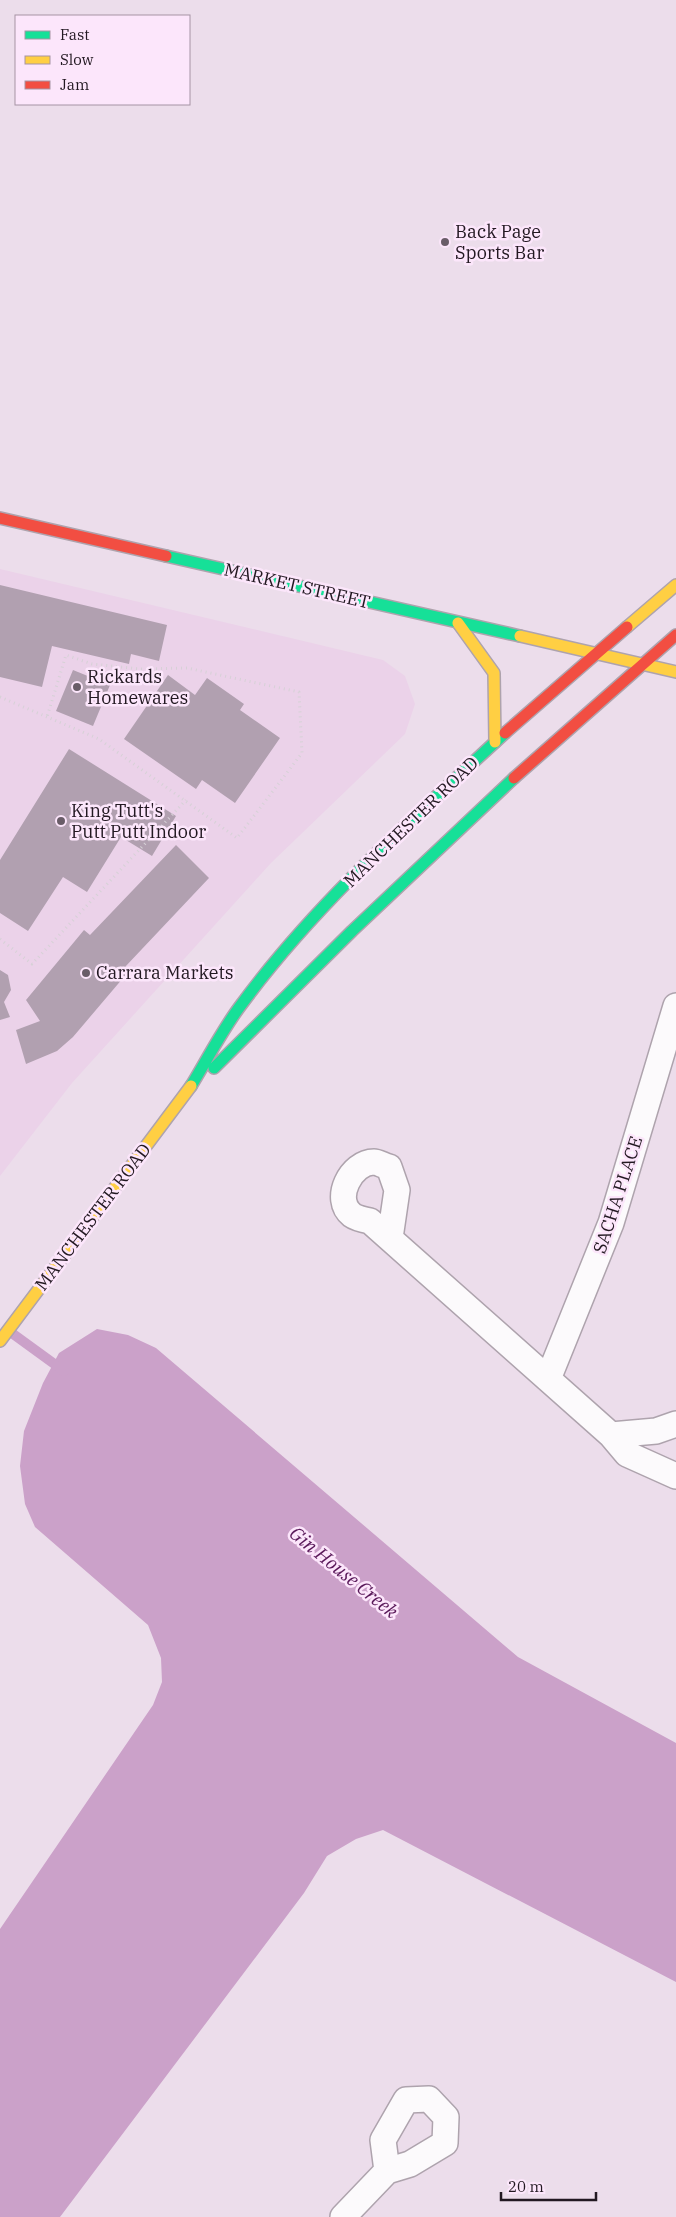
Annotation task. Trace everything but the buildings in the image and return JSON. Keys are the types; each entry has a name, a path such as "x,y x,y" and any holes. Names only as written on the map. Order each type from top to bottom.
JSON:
{"street":[{"name":"MARKET STREET","path":"0,518 458,624 676,672"},
{"name":"MANCHESTER ROAD","path":"0,1341 186,1095 240,1006 310,920 495,742 676,585"},
{"path":"458,624 494,673 495,742"},
{"name":"MANCHESTER ROAD","path":"186,1095 366,918 532,762 676,635"},
{"name":"SACHA PLACE","path":"548,1379 611,1223 676,1006"},
{"path":"390,1238 396,1190 389,1167 374,1162 356,1168 346,1183 344,1202 352,1215 370,1221 390,1238 612,1435 627,1454 676,1476"},
{"path":"612,1435 656,1431 676,1424"},
{"path":"343,2217 387,2171"}],"path":[{"path":"0,697 47,717 99,739 237,838 302,753 299,692 187,668 140,669 92,664 66,655 47,717"},
{"path":"0,939 32,964 186,800"}],"shaded area":[{"name":"Carrara Markets","path":"0,569 383,660 405,676 415,704 405,734 271,863 72,1083 0,1176"}],"water":[{"path":"97,1329 128,1335 156,1348 518,1657 676,1743 676,1982 383,1830 356,1839 327,1856 304,1893 60,2217 0,2217 0,1929 153,1705 162,1682 161,1658 148,1625 35,1527 25,1504 20,1466 24,1431 43,1383 59,1353"}],"waterway":[{"name":"Gin House Creek","path":"9,1331 64,1371"}],"traffic: fast":[{"path":"166,556 520,636"},
{"path":"191,1086 234,1015 270,968 301,932 366,863 505,733"},
{"path":"214,1068 352,931 514,778"}],"traffic: slow":[{"path":"627,627 676,585"},
{"path":"458,623 494,673 495,742"},
{"path":"520,636 676,672"},
{"path":"0,1341 191,1086"}],"traffic: jam":[{"path":"0,518 166,556"},
{"path":"505,733 627,627"},
{"path":"514,778 676,635"}],"place":[{"name":"Back Page Sports Bar","path":"445,242"},
{"name":"Rickards Homewares","path":"77,687"},
{"name":"King Tutt's Putt Putt Indoor","path":"61,821"},
{"name":"Carrara Markets","path":"86,973"}]}
